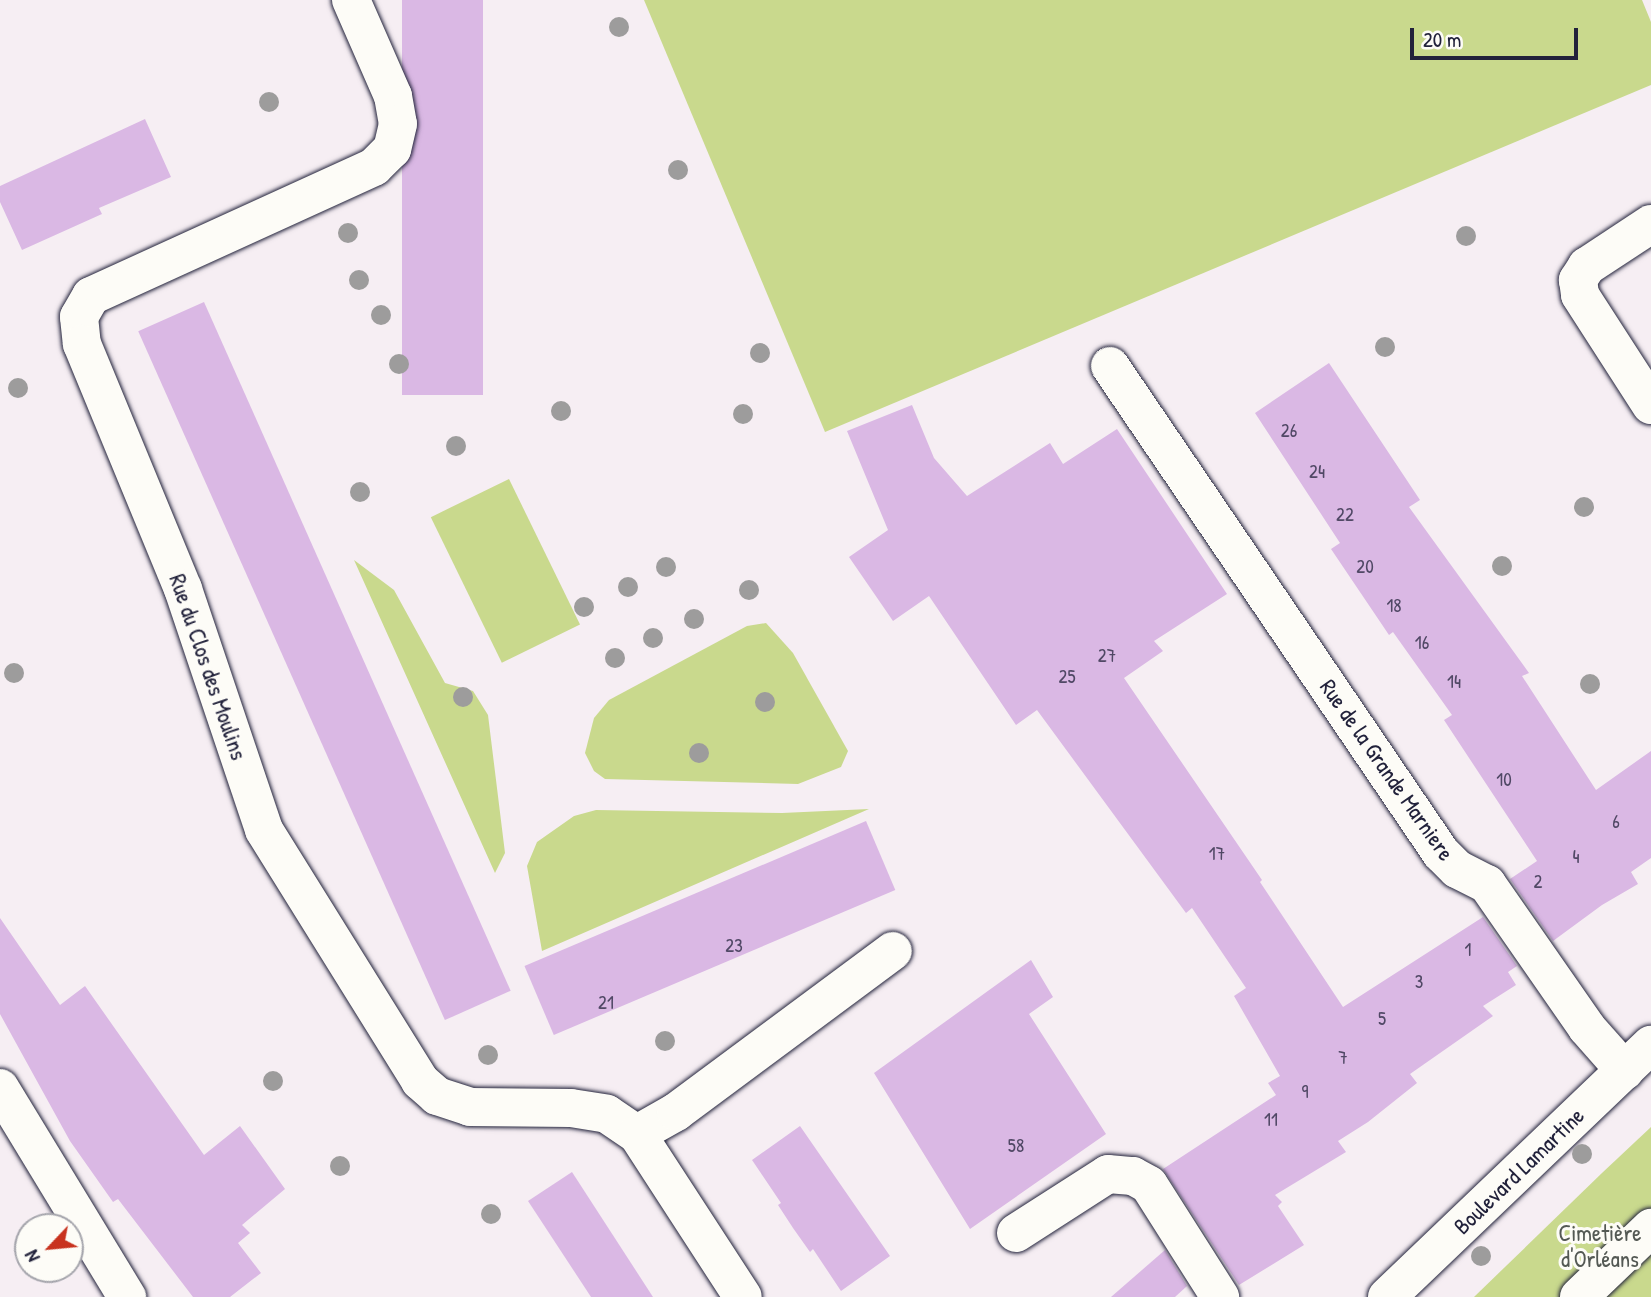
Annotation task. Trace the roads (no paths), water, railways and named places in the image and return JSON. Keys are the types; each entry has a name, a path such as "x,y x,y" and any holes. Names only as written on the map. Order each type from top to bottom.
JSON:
{"street":[{"name":"Rue du Clos des Moulins","path":"351,0 393,96 398,124 392,149 374,167 91,296 79,317 82,344 183,589 264,830 420,1081 437,1096 470,1107 570,1108 607,1114 637,1134 743,1297"},
{"path":"1651,224 1587,266 1577,280 1580,295 1651,405"},
{"name":"Rue de la Grande Marniere","path":"1111,366 1441,853 1457,869 1487,884 1587,1028 1642,1059"},
{"path":"637,1134 676,1112 893,951"},
{"path":"1403,1297 1642,1059"},
{"name":"Boulevard Lamartine","path":"1387,1297 1642,1059"},
{"path":"0,1088 127,1297"},
{"path":"1016,1233 1108,1174 1133,1175 1149,1185 1220,1297"},
{"path":"1579,1297 1651,1228"}],"park label":[{"name":"Cimetière d'Orléans","path":"1600,1246"}]}
